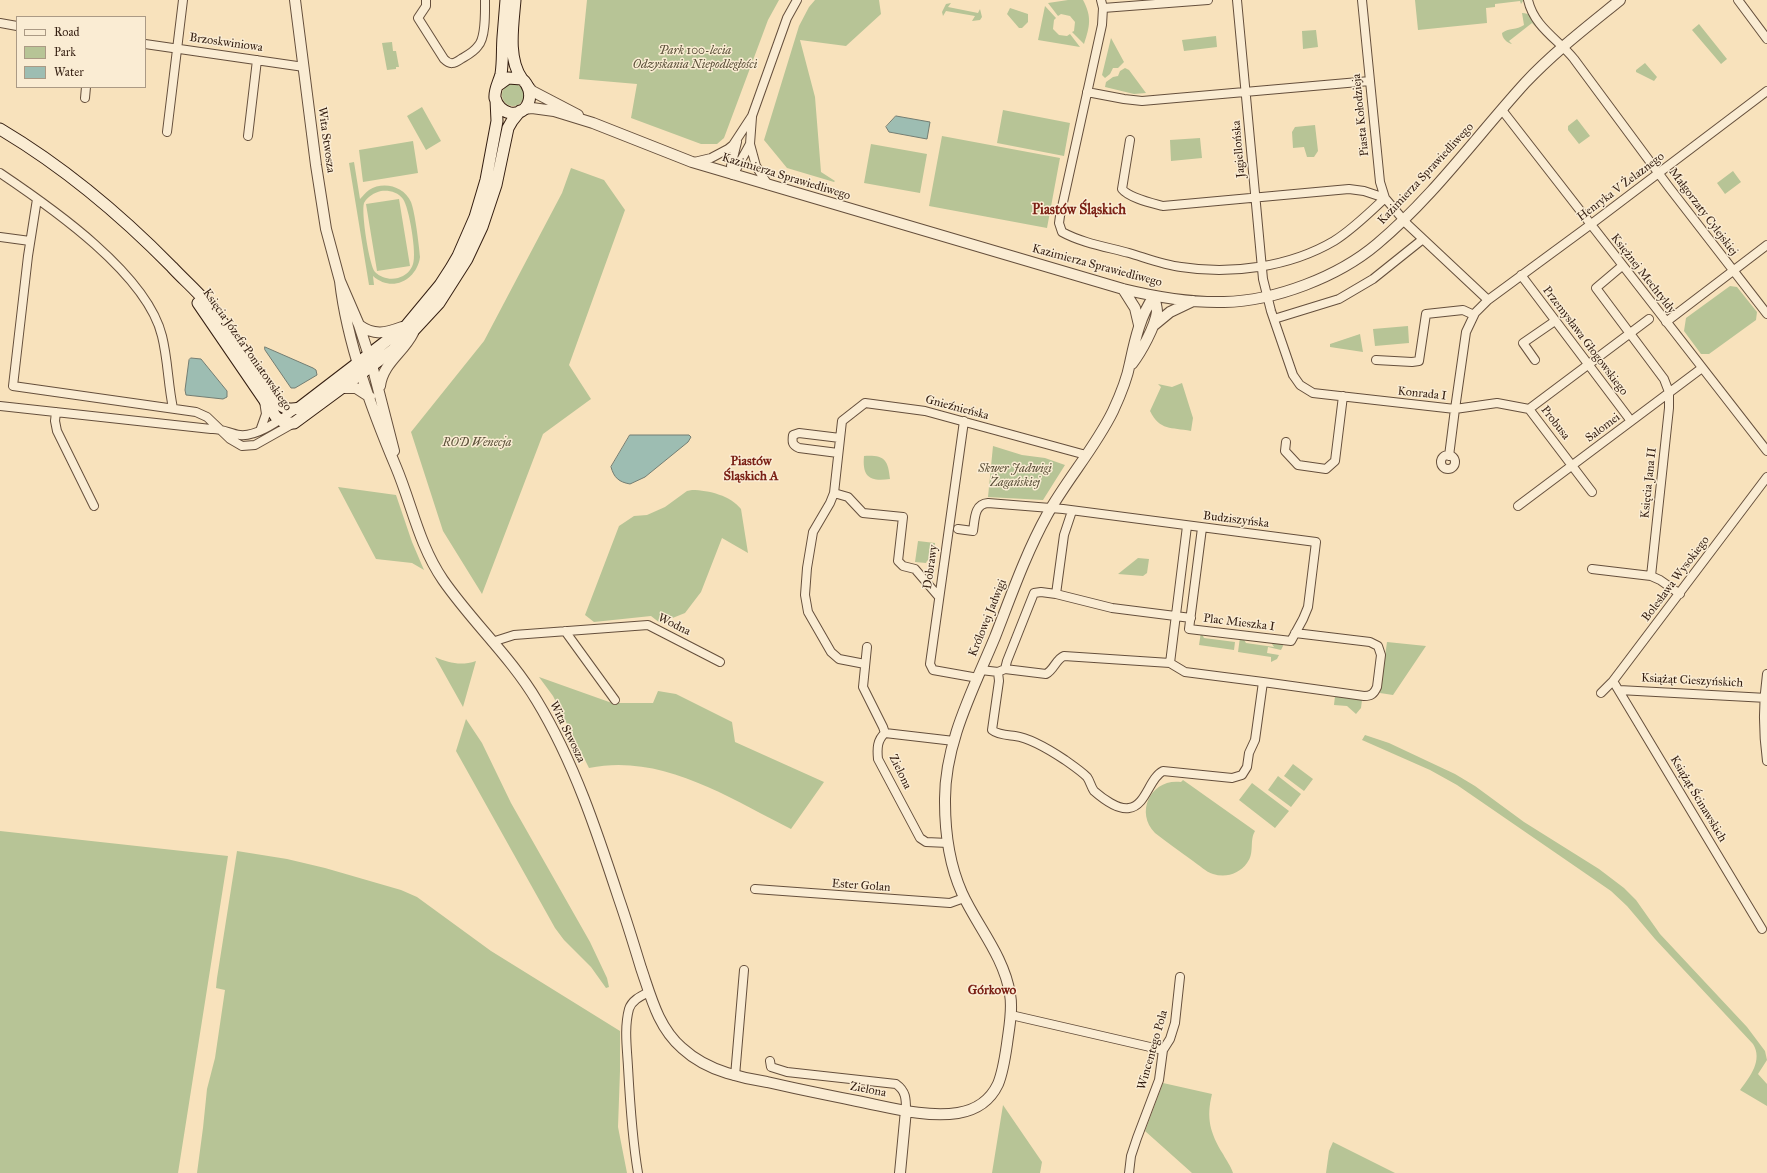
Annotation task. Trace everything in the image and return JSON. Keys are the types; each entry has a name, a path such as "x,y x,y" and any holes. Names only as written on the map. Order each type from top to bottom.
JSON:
{"main road":[{"path":"360,367 393,350 410,328 451,268 458,256 475,217 486,180 494,144 497,114 495,95 502,68 506,0"},
{"path":"410,328 439,303 475,244 490,206 508,128 512,121 528,105 531,96 517,71 513,50 515,0"},
{"path":"497,86 508,78 513,77 525,83"},
{"path":"496,100 505,111 515,113 522,110"},
{"name":"Księcia Józefa Poniatowskiego","path":"0,129 52,163 102,202 129,225 177,272 206,302 224,325 278,403"},
{"name":"Księcia Józefa Poniatowskiego","path":"177,272 264,399 281,420 294,423 339,388 360,367"},
{"name":"Księcia Józefa Poniatowskiego","path":"299,408 360,367"},
{"path":"278,403 286,409 299,408"}],"street":[{"path":"167,132 183,0"},
{"name":"Wita Stwosza","path":"295,0 326,229 360,367 388,450 397,469"},
{"path":"426,0 426,6 418,18 444,59 447,63 452,64 479,46 482,39 485,0"},
{"path":"692,162 721,154 738,138 752,116 787,18 797,0"},
{"path":"1130,140 1121,185 1124,193 1146,202 1163,206 1256,196 1349,189 1364,191 1385,198 1346,233 1333,241 1287,260 1263,266 1227,269 1180,267 1062,232 1059,223 1060,216 1102,25 1102,4 1208,0"},
{"name":"Jagiellońska","path":"1237,0 1266,296"},
{"name":"Piasta Kołodzieja","path":"1362,0 1380,182 1385,198 1403,220"},
{"name":"Kazimierza Sprawiedliwego","path":"522,110 532,108 548,110 593,123 692,162 769,186 1123,289 1154,296 1193,301 1226,302 1266,296 1309,283 1352,262 1376,245 1403,220 1526,82 1563,47 1620,0"},
{"path":"1738,0 1767,38"},
{"name":"Małgorzaty Cylejskiej","path":"1529,4 1533,14 1549,34 1574,59 1767,314"},
{"path":"0,23 16,26"},
{"name":"Brzoskwiniowa","path":"146,44 304,67"},
{"path":"248,136 258,60"},
{"path":"1087,92 1142,101 1370,82"},
{"name":"Kazimierza Sprawiedliwego","path":"525,83 532,91 593,123"},
{"path":"85,98 86,88"},
{"name":"Henryka V Żelaznego","path":"1488,300 1767,91"},
{"name":"Księżnej Mechtyldy","path":"1502,110 1767,451"},
{"path":"752,116 750,144 756,166 769,186"},
{"path":"734,175 732,166 738,138"},
{"path":"734,175 750,144"},
{"path":"0,173 37,199 89,240 123,273 147,302 162,335 173,408"},
{"path":"37,199 30,241 14,386 173,408 203,414 230,439 242,446 255,445 294,423"},
{"path":"1403,220 1488,300"},
{"path":"0,237 30,241"},
{"path":"1274,319 1339,299 1373,279 1423,239"},
{"path":"1666,322 1767,245"},
{"path":"1622,266 1596,288 1664,379 1669,392"},
{"name":"Przemysława Głogowskiego","path":"1521,276 1631,421"},
{"name":"Wita Stwosza","path":"340,281 359,325 371,360 380,390 397,469 418,534 430,559 444,582 526,683 539,703 576,780 614,882 649,992 659,1018 667,1032"},
{"path":"1123,289 1135,308 1139,328"},
{"name":"Królowej Jadwigi","path":"1130,367 1138,356 1152,328 1156,312 1154,296"},
{"name":"Królowej Jadwigi","path":"964,898 954,871 948,843 945,796 950,755 954,741 1033,543 1051,508 1086,456 1113,410 1130,367 1139,328 1147,306 1154,296"},
{"name":"Konrada I","path":"1266,296 1293,375 1300,385 1313,393 1455,409 1466,332 1474,315 1488,300"},
{"path":"1152,328 1158,320 1170,312 1193,301"},
{"path":"1376,360 1419,361 1426,314 1463,310 1474,315"},
{"path":"1528,409 1649,319"},
{"path":"1535,360 1523,344 1555,321"},
{"path":"359,325 365,330 378,333 410,328 405,347 385,369 380,390"},
{"name":"Salomei","path":"1518,506 1702,368"},
{"path":"339,388 356,388 370,397"},
{"name":"Księcia Jana II","path":"1651,576 1669,392"},
{"path":"1286,442 1285,451 1298,465 1326,469 1335,462 1342,396"},
{"path":"260,430 266,414 264,399"},
{"name":"Gnieźnieńska","path":"865,664 839,659 831,652 808,612 805,595 807,568 813,532 830,503 834,493 842,421 865,402 925,411 1086,456"},
{"path":"271,437 281,420 282,411 278,403"},
{"name":"Probusa","path":"1455,409 1497,403 1528,409 1592,492"},
{"path":"0,406 211,429 219,428 234,434 245,435 281,420 299,408"},
{"path":"1449,456 1455,409"},
{"path":"56,412 55,421 57,431 94,506"},
{"name":"Dobrawy","path":"964,422 930,664 933,670 980,674"},
{"path":"838,453 799,448 794,446 792,442 793,435 799,433 840,438"},
{"name":"Bolesława Wysokiego","path":"1601,692 1613,681 1767,477"},
{"path":"834,493 848,497 863,513 903,517 898,562 903,566 915,569 939,597"},
{"name":"Budziszyńska","path":"958,529 974,531 977,508 983,503 1051,508 1316,542 1308,608 1291,641"},
{"path":"1056,594 1064,535 1072,511"},
{"path":"1170,663 1187,526"},
{"name":"Plac Mieszka I","path":"1202,528 1189,628 1291,641"},
{"path":"1592,570 1651,576 1660,580 1680,594"},
{"path":"1191,618 1112,608 1056,594 1041,592 1034,593 1002,671 999,681 992,730 998,733 1018,736 1064,760 1087,778 1094,790 1113,804 1127,809 1133,808 1138,804 1160,772 1163,771 1232,778 1242,775 1247,767 1249,753 1255,740 1263,682"},
{"name":"Wodna","path":"492,642 514,635 648,625 720,662"},
{"path":"566,631 615,700"},
{"path":"980,674 1002,671 1046,674 1062,657 1170,663 1185,672 1364,696 1369,696 1375,692 1381,655 1378,646 1370,642 1295,633"},
{"path":"868,647 863,687 885,733 954,741"},
{"path":"1767,674 1765,740 1767,761"},
{"name":"Książąt Ścinawskich","path":"1613,681 1762,929"},
{"name":"Książąt Cieszyńskich","path":"1619,690 1766,697"},
{"name":"Zielona","path":"885,733 880,738 877,753 878,759 920,838 926,842 948,843"},
{"name":"Ester Golan","path":"755,889 950,903 964,898"},
{"name":"Zielona","path":"667,1032 681,1047 696,1059 712,1068 736,1076 906,1110 952,1114 973,1109 985,1102 993,1093 1001,1076 1011,1015 1010,989 991,944 964,898"},
{"path":"736,1076 744,970"},
{"name":"Wincentego Pola","path":"1129,1173 1131,1156 1159,1080 1163,1050 1170,1039 1175,1023 1180,977"},
{"path":"638,1173 632,1135 626,1028 629,1008 637,998 649,992"},
{"path":"1011,1015 1163,1050"},
{"path":"770,1061 771,1067 787,1072 896,1084 901,1088 904,1093 906,1110 900,1173"}],"green space":[{"name":"Park 100-lecia Odzyskania Niepodległości","path":"587,0 779,0 768,20 724,138 717,144 701,144 631,118 637,84 579,79"},
{"path":"815,0 879,0 881,14 846,46 800,40 815,97 821,172 835,181 834,182 787,168 764,140 799,26 809,7"},
{"path":"1068,0 1083,0 1086,6 1089,22 1088,32 1084,44 1072,32 1074,31 1075,22 1070,16 1061,14 1058,16 1048,3"},
{"path":"1415,0 1523,1 1521,4 1520,1 1495,4 1495,7 1486,8 1487,23 1418,30"},
{"path":"951,3 948,7 978,13 980,9 982,17 980,20 972,21 975,16 946,11 943,16 942,12 946,4"},
{"path":"1045,6 1056,18 1054,20 1053,29 1059,35 1067,36 1070,34 1080,47 1038,40"},
{"path":"1010,8 1028,14 1028,22 1022,28 1019,28 1007,14"},
{"path":"1522,13 1532,17 1535,26 1532,23 1509,41 1512,44 1504,38 1502,33 1524,25"},
{"path":"1699,24 1727,59 1721,64 1692,30"},
{"path":"1316,30 1318,47 1303,49 1302,31"},
{"path":"1216,36 1217,47 1184,51 1182,40"},
{"path":"1111,38 1124,62 1118,68 1113,68 1110,74 1105,78 1102,75"},
{"path":"392,42 393,51 396,51 399,67 396,67 396,69 387,70 382,43"},
{"path":"1645,63 1657,77 1654,81 1636,72 1636,70"},
{"path":"1125,68 1129,70 1146,93 1134,94 1105,87 1106,82 1113,77 1118,76 1120,71"},
{"path":"513,84 521,87 524,95 521,103 513,106 505,103 502,95 505,87"},
{"path":"422,107 441,141 426,150 407,116"},
{"path":"1003,110 1070,123 1064,156 997,143"},
{"path":"1577,119 1590,136 1579,144 1568,130 1568,126"},
{"path":"1315,125 1318,151 1314,157 1307,157 1304,147 1293,148 1292,132 1295,127"},
{"path":"942,136 1060,158 1047,228 929,206"},
{"path":"1200,138 1202,158 1171,161 1170,140"},
{"path":"413,141 418,173 363,182 359,150"},
{"path":"871,144 927,154 920,193 864,183"},
{"path":"354,162 360,199 365,193 375,187 387,186 403,192 411,202 418,237 420,257 414,272 409,278 402,282 395,284 388,283 380,281 373,276 374,285 369,285 349,163","holes":["384,191 396,193 403,199 408,211 412,231 414,251 412,267 405,275 395,279 383,277 375,272 370,260 365,227 363,208 364,203 371,195"]},
{"name":"ROD Wenecja","path":"571,168 604,180 625,210 569,365 591,399 543,434 482,594 443,531 411,432 484,341 562,193"},
{"path":"1733,171 1741,182 1725,194 1717,183"},
{"path":"399,199 410,266 377,271 366,204"},
{"path":"1730,286 1737,287 1757,312 1756,320 1709,354 1701,354 1684,331 1686,318"},
{"path":"1408,326 1409,343 1375,346 1373,329"},
{"path":"1360,334 1363,352 1330,347 1330,344"},
{"path":"1182,383 1193,418 1191,431 1162,425 1150,411 1161,387 1158,384 1172,387"},
{"name":"Skwer Jadwigi Żagańskiej","path":"993,446 1022,455 1045,458 1065,465 1043,500 988,497"},
{"path":"864,456 876,456 884,460 888,467 890,479 872,479 864,469"},
{"path":"338,487 396,495 412,542 424,570 412,563 376,559"},
{"path":"687,491 705,491 726,497 737,504 741,509 748,553 722,538 701,592 685,613 660,623 651,616 594,622 585,615 619,526 634,516 647,515 665,507"},
{"path":"918,541 935,543 934,557 931,557 926,563 915,562"},
{"path":"1138,558 1149,559 1147,573 1143,576 1118,574"},
{"path":"1201,632 1204,638 1235,642 1234,650 1199,645"},
{"path":"1240,637 1243,638 1246,643 1274,647 1270,641 1282,643 1283,646 1281,650 1268,647 1267,653 1279,655 1277,659 1271,662 1271,657 1238,652"},
{"path":"1387,642 1426,646 1393,695 1380,693"},
{"path":"435,657 455,663 471,663 476,661 463,707"},
{"path":"539,677 612,703 653,703 658,691 676,694 732,722 735,742 824,782 791,829 719,792 694,781 669,773 643,767 616,765 589,768 553,696"},
{"path":"1335,696 1362,700 1361,708 1356,714 1347,706 1334,705"},
{"path":"466,719 482,743 511,803 590,942 607,978 609,987 606,988 591,967 564,940 555,928 456,751"},
{"path":"1365,735 1389,743 1455,774 1475,786 1524,822 1599,869 1624,888 1636,900 1660,934 1747,1027 1765,1051 1767,1060 1758,1074 1767,1084 1767,1106 1740,1090 1748,1080 1756,1062 1756,1050 1753,1044 1655,939 1627,906 1611,891 1457,785 1430,770 1362,740"},
{"path":"1293,764 1313,779 1304,791 1284,776"},
{"path":"1278,776 1301,794 1291,807 1268,790"},
{"path":"1183,780 1255,831 1252,839 1251,855 1247,863 1240,870 1223,876 1208,872 1155,833 1149,824 1146,815 1146,806 1154,791 1162,785 1171,782 1181,782"},
{"path":"1252,783 1289,811 1275,828 1239,800"},
{"path":"0,831 228,856 178,1173 0,1173"},
{"path":"237,851 287,859 325,868 401,890 417,897 491,951 620,1031 618,1127 627,1173 197,1173 207,1089 215,1058 225,990 216,988"},
{"path":"1163,1083 1212,1094 1209,1111 1210,1125 1215,1139 1233,1173 1192,1173 1145,1131"},
{"path":"1003,1105 1042,1162 1040,1173 992,1173"},
{"path":"1333,1142 1395,1173 1326,1173 1329,1151"}],"water":[{"path":"896,116 930,122 927,139 889,132 886,127"},
{"path":"265,347 313,368 316,370 317,375 295,388 291,388 265,350"},
{"path":"191,358 201,359 227,391 227,397 223,399 186,395 185,390 189,360"},
{"path":"630,435 689,435 691,437 688,442 645,477 630,484 618,479 611,467"}],"district":[{"name":"Piastów Śląskich","path":"1079,211"},
{"name":"Piastów Śląskich A","path":"751,470"},
{"name":"Górkowo","path":"992,991"}]}
